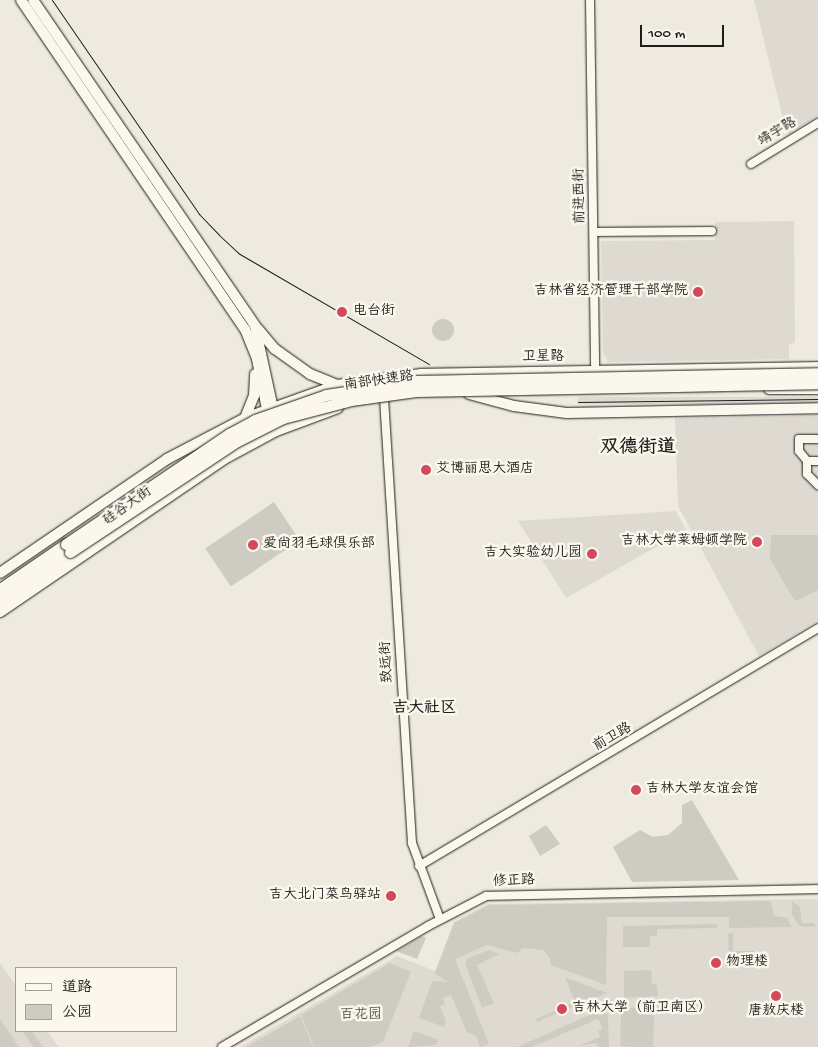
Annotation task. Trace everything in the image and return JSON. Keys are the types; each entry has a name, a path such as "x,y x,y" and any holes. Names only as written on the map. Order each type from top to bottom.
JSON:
{"highway":[{"name":"南部快速路","path":"0,600 68,548 229,434 263,417 326,395 417,381 818,383"},
{"name":"南部快速路","path":"0,589 68,548"}],"main road":[{"path":"21,0 252,343 276,431 339,408 384,398 469,394 743,389 818,383"},
{"path":"33,0 255,326 275,349 310,374 337,385"},
{"path":"255,326 270,408"},
{"path":"245,418 255,391 252,343"},
{"name":"卫星路","path":"270,408 337,385 421,374 818,367"},
{"path":"469,394 514,406 567,413 818,408"},
{"name":"硅谷大街","path":"0,573 167,459 245,418 270,408"},
{"name":"硅谷大街","path":"0,612 224,459 276,431"}],"street":[{"name":"前进西街","path":"590,0 595,392"},
{"name":"靖宇路","path":"751,164 818,123"},
{"path":"594,232 712,231"},
{"name":"致远街","path":"384,398 412,843 440,919"},
{"path":"818,438 799,439 799,451 807,461 807,474 818,485"},
{"path":"807,461 818,461"},
{"name":"前卫路","path":"419,866 818,628"},
{"name":"修正路","path":"222,1047 440,919 476,900 496,894 818,889"}],"shaded area":[{"path":"754,0 818,0 818,116 787,135"},
{"name":"吉林省经济管理干部学院","path":"794,221 795,343 789,344 789,359 608,362 603,353 601,241 715,240 715,222"},
{"path":"578,397 818,397 818,404 578,404"},
{"name":"吉林大学莱姆顿学院","path":"818,415 818,621 759,656 678,506 675,418"},
{"name":"吉大实验幼儿园","path":"676,511 686,530 566,598 518,521"},
{"name":"吉林大学（前卫南区）","path":"818,899 818,1047 240,1047 397,956 435,971 454,922 488,904"},
{"path":"0,963 15,985 15,1032 48,1032 59,1047 0,1047"}],"green space":[{"path":"443,319 453,326 454,330 447,340 443,341 433,334 432,330 439,320"},
{"name":"爱尚羽毛球俱乐部","path":"274,502 300,540 231,587 205,548"},
{"path":"771,535 818,535 818,590 795,601 770,559"},
{"path":"692,800 739,880 632,882 613,847 640,830 653,837 668,835 682,823 682,805"},
{"path":"546,825 560,844 540,856 529,836"},
{"path":"771,901 774,916 787,918 792,927 729,928 729,917 607,917 606,985 551,965 550,958 543,950 523,948 517,953 487,945 455,959 489,1044 480,1047 476,1036 467,1032 451,995 443,998 445,1004 440,1006 446,1021 444,1027 419,1018 432,981 448,982 435,974 454,923 489,905"},
{"path":"792,901 800,907 802,923 814,923 816,927 799,926 792,914"},
{"path":"717,924 717,928 657,929 657,936 650,936 650,947 623,947 623,926"},
{"path":"733,933 733,951 754,951 755,957 729,956 728,934"},
{"path":"422,936 426,938 417,959 396,951"},
{"path":"489,950 499,954 477,965 494,1003 482,1008 465,963 467,959"},
{"name":"百花园","path":"390,963 411,972 383,1042 371,1047 314,1047 301,1015"},
{"path":"651,970 652,984 657,985 658,996 624,998 624,971"},
{"path":"565,977 607,993 537,1022 536,1019 575,1002"},
{"path":"621,1007 654,1008 653,1047 620,1046"},
{"path":"598,1011 608,1014 609,1047 598,1047 596,1043 578,1046 600,1037 598,1031 603,1029 598,1019 532,1047 517,1047"},
{"path":"300,1016 313,1047 246,1047"},
{"path":"0,1019 19,1047 0,1047"},
{"path":"414,1031 438,1040 436,1045 408,1047"},
{"path":"23,1032 33,1032 43,1047 33,1047"}],"tram line":[{"path":"52,0 199,214 219,235 238,253 429,364"},
{"path":"578,402 818,399"}],"place":[{"name":"吉林省经济管理干部学院","path":"698,292"},
{"name":"电台街","path":"342,312"},
{"name":"艾博丽思大酒店","path":"426,470"},
{"name":"吉林大学莱姆顿学院","path":"757,542"},
{"name":"爱尚羽毛球俱乐部","path":"253,545"},
{"name":"吉大实验幼儿园","path":"592,554"},
{"name":"吉林大学友谊会馆","path":"636,790"},
{"name":"吉大北门菜鸟驿站","path":"391,896"},
{"name":"物理楼","path":"716,963"},
{"name":"唐敖庆楼","path":"776,996"},
{"name":"吉林大学（前卫南区）","path":"562,1009"}],"district":[{"name":"双德街道","path":"638,449"},
{"name":"吉大社区","path":"424,710"}]}
